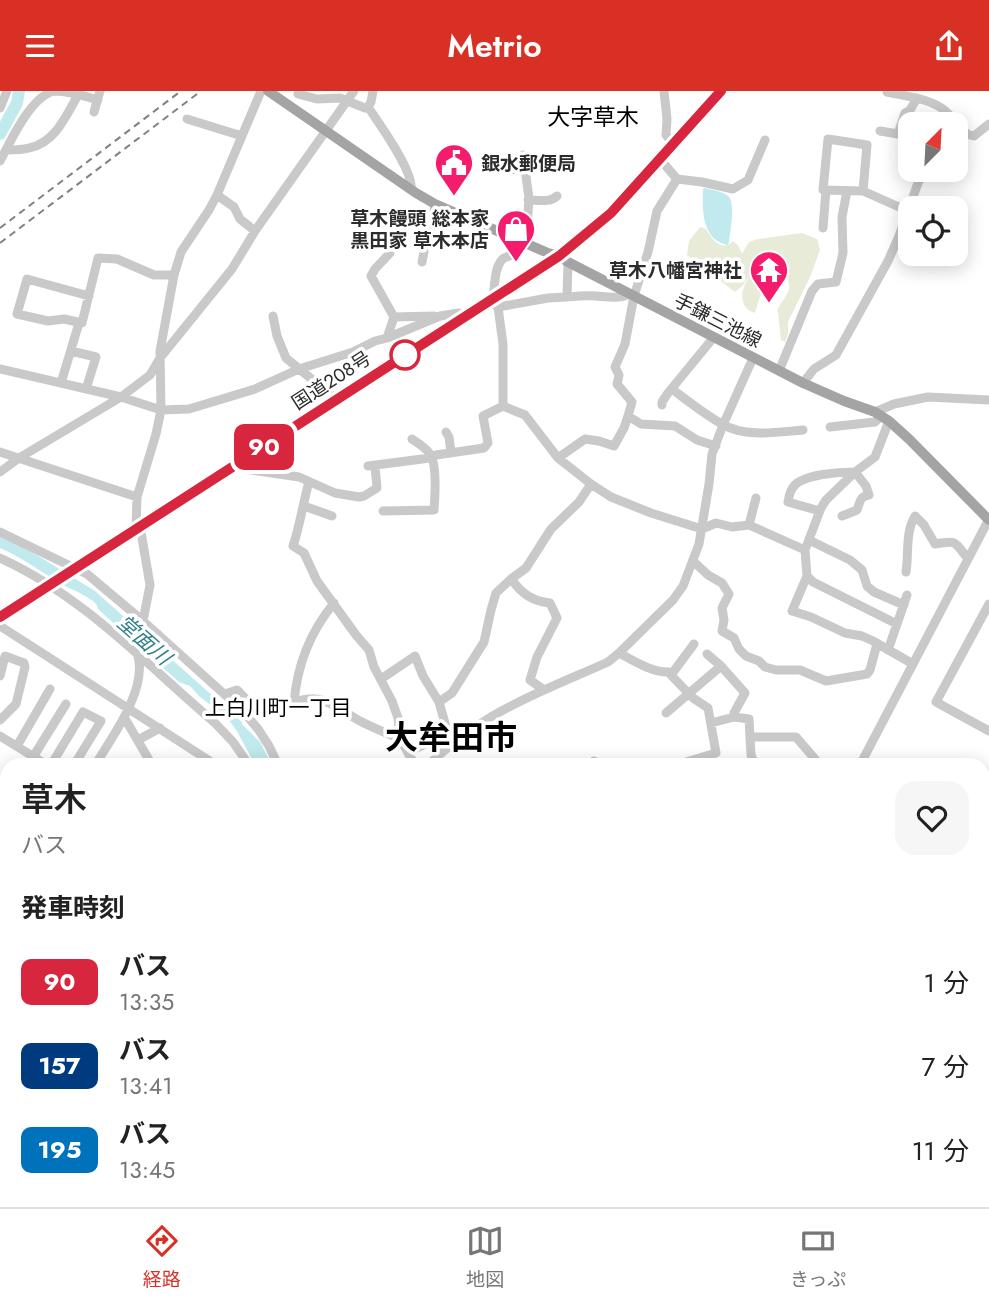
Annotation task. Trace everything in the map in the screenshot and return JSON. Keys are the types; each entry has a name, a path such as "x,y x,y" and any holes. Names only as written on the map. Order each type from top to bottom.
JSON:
{"highway":[{"name":"国道208号","path":"0,617 467,316 563,259 611,213 721,91"}],"main road":[{"name":"手鎌三池線","path":"268,91 435,204 563,259 803,383 881,416 989,519"}],"street":[{"path":"0,108 7,91"},
{"path":"35,91 37,101"},
{"path":"0,161 37,101 54,91 99,95 94,111"},
{"path":"143,621 150,585 138,527 137,497 161,410 160,358 174,275 181,252 217,195 261,91"},
{"path":"0,472 121,397 150,375 160,358 219,286 354,91"},
{"path":"368,107 373,91"},
{"path":"663,91 666,135 673,144"},
{"path":"887,92 917,98 946,112"},
{"path":"298,94 317,99 340,98 358,106 368,107 393,142 412,182 411,189"},
{"path":"6,150 37,146 58,131 78,95"},
{"path":"880,131 898,134 905,113 917,98"},
{"path":"187,119 242,137"},
{"path":"968,134 974,136 989,124"},
{"path":"863,191 867,145 828,139 823,190 863,191 898,207"},
{"path":"660,159 677,179 733,189 748,180 765,141"},
{"path":"503,406 503,345 493,302 500,263 504,258 516,254 524,242 528,200 523,155"},
{"path":"505,169 525,170"},
{"path":"558,458 585,439 614,446 624,428 632,402 617,384 619,375 615,366 625,344 632,295 648,251 657,211 677,179"},
{"path":"823,228 826,190"},
{"path":"779,371 812,291 818,284 836,282 843,253 842,217 847,191"},
{"path":"217,195 234,207 240,219 255,231"},
{"path":"528,200 548,200 557,196"},
{"path":"422,262 423,248 433,223 435,204"},
{"path":"803,383 814,369 836,355 898,240"},
{"path":"387,338 394,317 371,276 390,253"},
{"path":"61,383 79,323 82,323 98,258 117,259 154,275 174,275"},
{"path":"563,259 567,297"},
{"path":"79,323 64,319 48,321 17,314 27,279 89,296"},
{"path":"493,302 632,295"},
{"path":"394,317 458,313 467,316"},
{"path":"273,316 280,348 286,358 337,400"},
{"path":"0,369 121,397 161,410 189,409 255,389 299,369 353,352 440,316"},
{"path":"662,405 714,337"},
{"path":"71,351 96,357 86,389"},
{"path":"436,758 490,717 513,704 608,661 620,653 673,600 682,586 699,544 712,454 753,358"},
{"path":"672,389 723,425 750,432 803,430"},
{"path":"830,427 875,422 894,404 928,397 989,400"},
{"path":"231,467 299,477 335,493 364,496 377,488 372,466 484,448 488,443 483,416 503,406 525,415 558,458 611,497 702,529 716,523 732,527 748,525 806,550"},
{"path":"628,416 641,424 675,426 697,440 716,446"},
{"path":"881,416 875,457 826,500 820,511 806,550 807,576 792,611 845,633 862,636 913,664"},
{"path":"446,432 451,453"},
{"path":"383,511 434,510 432,457 412,439"},
{"path":"0,452 137,497"},
{"path":"820,511 788,502 794,485 812,477 855,472"},
{"path":"842,516 857,510 861,499 869,495 855,472"},
{"path":"309,482 293,546 304,553 317,581 369,650 398,718 400,739 412,758"},
{"path":"439,702 452,692 484,642 496,593 526,568 551,529 579,502 591,484"},
{"path":"748,525 756,498"},
{"path":"304,506 332,516"},
{"path":"906,572 908,534 915,516 935,544 950,540 956,543 968,559"},
{"path":"864,758 989,519"},
{"path":"0,533 88,574 225,694 258,729 275,758"},
{"path":"809,540 862,570 867,586 874,592 905,600 888,650"},
{"path":"0,558 22,568 86,611 219,727 243,758"},
{"path":"693,561 722,583 729,594 722,608 722,631 734,638 746,656 759,661 765,667 800,670 826,681 867,674 877,644"},
{"path":"807,576 813,582 897,624"},
{"path":"511,579 528,597 550,603 557,618 537,657 530,680 544,691"},
{"path":"294,703 304,653 334,603"},
{"path":"989,604 936,702 989,731"},
{"path":"0,626 126,713 160,728 205,758"},
{"path":"138,656 158,634"},
{"path":"671,675 694,644"},
{"path":"620,653 637,663 660,672 668,672 689,694 708,708 716,753 699,758"},
{"path":"707,654 745,693 734,717"},
{"path":"0,676 5,656 24,663 16,704 0,720"},
{"path":"99,758 135,693 140,664 138,656"},
{"path":"381,679 415,656 423,676 439,702 446,731 409,752"},
{"path":"666,713 721,666"},
{"path":"17,747 50,689"},
{"path":"225,694 237,690 251,704 261,707 283,707 312,698 320,699 400,739"},
{"path":"31,723 4,738 33,757 65,704"},
{"path":"53,758 83,712 101,721 78,758"},
{"path":"126,713 148,758"},
{"path":"711,723 734,717 749,719 752,758"},
{"path":"138,740 160,728"},
{"path":"750,737 796,737 814,758"}],"green space":[{"path":"700,227 706,229 721,245 725,246 733,241 742,254 749,242 758,239 802,233 817,239 820,250 788,322 785,342 781,340 777,310 789,286 781,269 757,267 735,292 687,255 689,241"},
{"path":"761,269 770,271 770,277 755,313 748,310 742,298 750,277"}],"water":[{"path":"705,188 723,193 730,199 732,218 728,245 719,242 708,231 703,206"},
{"name":"堂面川","path":"0,537 18,544 95,591 242,722 260,742 268,758 251,758 228,719 190,686 179,682 99,610 93,601 0,548"}],"waterway":[{"path":"0,134 17,103 19,91"}],"railway":[{"path":"0,228 181,91"},
{"path":"0,243 201,91"}],"bus line":[{"name":"90","path":"0,617 559,256 611,213 721,91"}],"place":[{"name":"銀水郵便局","path":"454,197"},
{"name":"草木饅頭 総本家 黒田家 草木本店","path":"516,263"},
{"name":"草木八幡宮神社","path":"769,304"}],"district":[{"name":"大字草木","path":"593,117"},
{"name":"上白川町一丁目","path":"278,708"},
{"name":"大牟田市","path":"451,737"}]}
